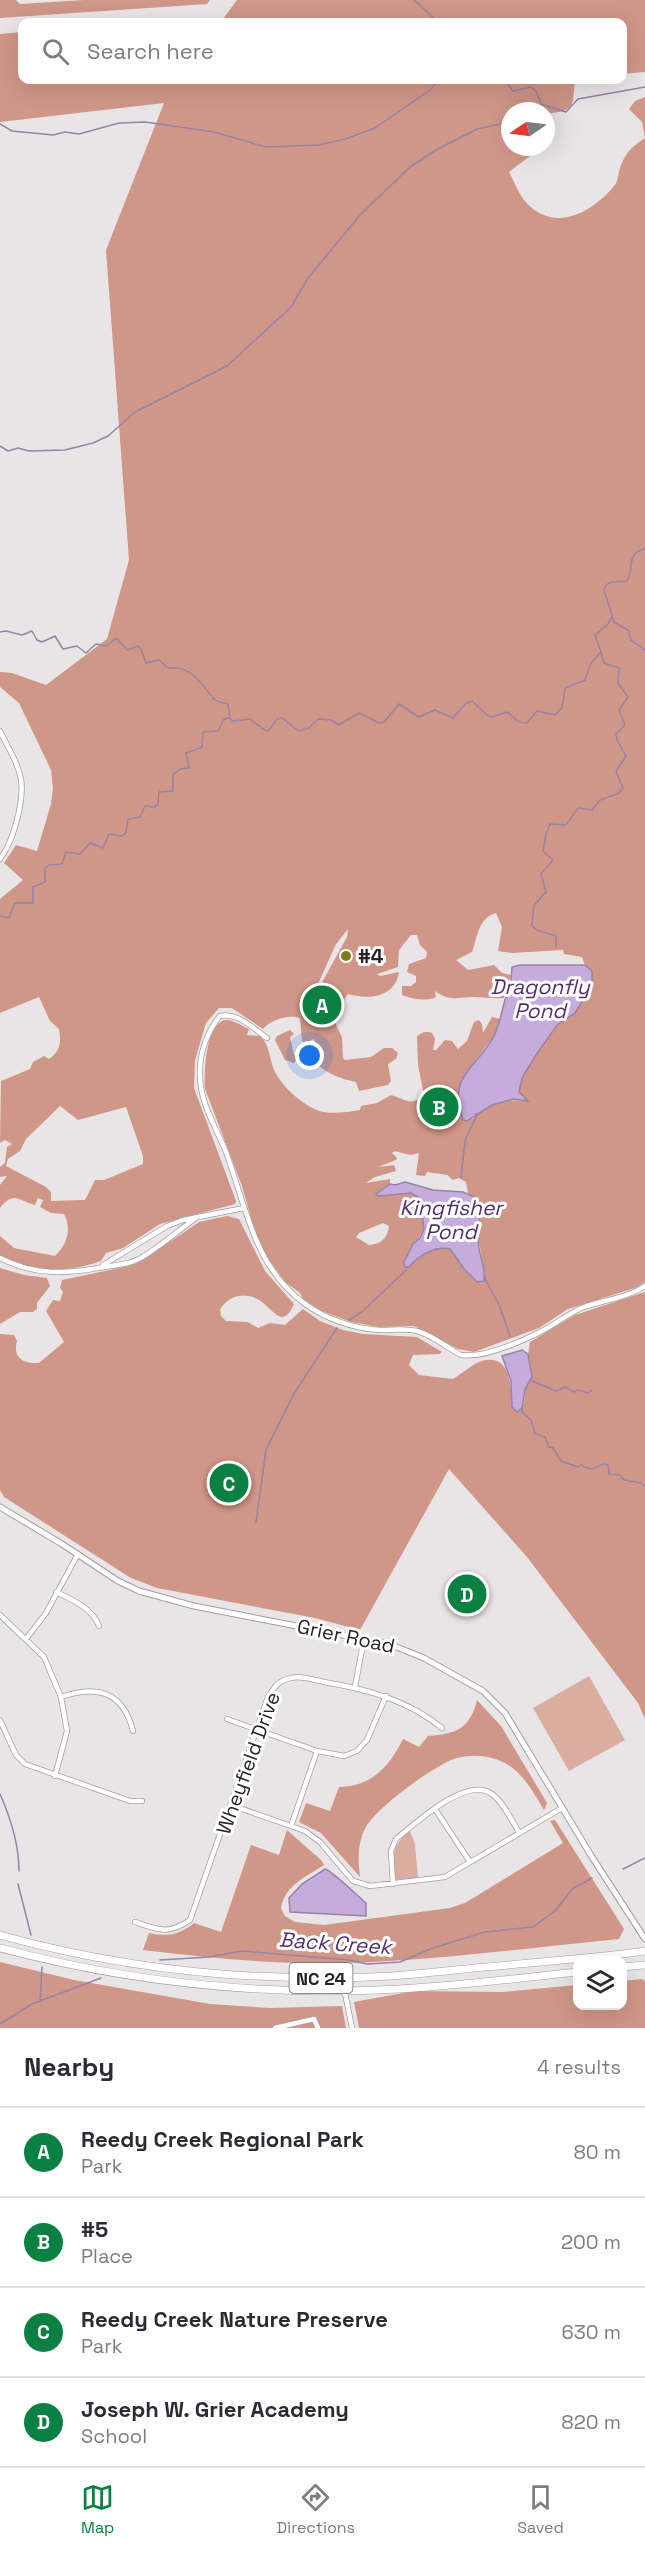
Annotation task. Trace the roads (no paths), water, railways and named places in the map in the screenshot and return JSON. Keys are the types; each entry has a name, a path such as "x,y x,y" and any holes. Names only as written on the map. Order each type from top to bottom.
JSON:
{"main road":[{"name":"NC 24","path":"0,1935 95,1957 184,1970 267,1976 393,1976 645,1951"},
{"name":"NC 24","path":"0,1948 79,1967 163,1981 262,1990 345,1991 573,1972"},
{"path":"627,1967 645,1965"}],"street":[{"path":"0,731 20,773 24,789 12,837 0,859"},
{"path":"267,1038 238,1018 220,1016 207,1037 199,1073 201,1091 225,1150 250,1230 264,1258 280,1281 304,1303 321,1313 351,1325 378,1330 418,1331 461,1355 483,1354 540,1332 583,1307 609,1301 645,1286"},
{"path":"90,1270 108,1263 167,1226 244,1208"},
{"path":"0,1258 19,1267 48,1273 90,1270 130,1263 143,1257 196,1218"},
{"name":"Grier Road","path":"0,1507 118,1581 155,1596 364,1638 408,1650 491,1698 505,1713 645,1939"},
{"path":"26,1639 46,1613 78,1554"},
{"path":"57,1592 88,1609 99,1626"},
{"path":"0,1615 44,1657 61,1697 67,1731 55,1776"},
{"path":"355,1687 364,1638"},
{"name":"Wheyfield Drive","path":"135,1922 152,1929 166,1930 175,1929 190,1920 272,1690 284,1679 300,1677 355,1687 386,1696 430,1718 442,1728"},
{"path":"61,1697 88,1690 107,1695 126,1710 133,1731"},
{"path":"227,1719 336,1756 357,1751 367,1740 386,1696"},
{"path":"0,1720 21,1760 32,1768 130,1801 142,1801"},
{"path":"291,1826 317,1751"},
{"path":"393,1884 391,1851 396,1839 461,1792 478,1789 491,1793 501,1803 519,1832"},
{"path":"231,1805 313,1836 353,1881 370,1886 445,1877 562,1808"},
{"path":"435,1809 470,1862"},
{"path":"342,1977 352,2028"},
{"path":"275,2028 314,2019 318,2028"}],"water":[{"name":"Dragonfly Pond","path":"585,965 592,971 592,983 575,1013 557,1025 522,1078 519,1092 528,1101 514,1099 492,1105 467,1121 463,1120 459,1104 461,1081 495,1034 511,981 512,967"},
{"name":"Kingfisher Pond","path":"405,1182 433,1190 463,1192 477,1198 480,1210 479,1248 484,1281 477,1282 464,1269 450,1249 433,1250 422,1255 409,1267 405,1267 404,1262 413,1244 420,1238 424,1229 420,1198 411,1193 378,1196 376,1194 390,1184"},
{"path":"522,1350 528,1354 532,1377 525,1389 522,1408 517,1412 512,1407 511,1381 502,1356"},
{"path":"325,1869 366,1903 366,1916 290,1912 289,1898 302,1884"}],"waterway":[{"path":"414,0 434,18"},
{"path":"0,124 12,131 53,135 65,132 79,134 119,123 145,122 214,132 266,147 319,145 345,139 375,128 435,84"},
{"path":"508,84 513,91 531,87 536,91 541,104 566,112 578,99 645,87"},
{"path":"0,446 8,451 18,448 29,451 65,450 93,443 108,436 135,412 227,366 291,307 308,278 360,215 410,167 436,150 477,129 501,124"},
{"path":"645,549 633,557 627,581 610,582 604,590 614,622 628,630 631,640 645,650"},
{"path":"0,632 6,631 22,635 32,631 37,640 42,642 55,636 63,649 77,646 86,653 96,644 107,646 116,638 127,650 138,646 146,663 159,660 168,668 183,669 190,673 216,700 228,704 230,719 233,721 250,719 266,731 277,719 282,718 299,731 309,728 318,719 331,720 339,725 359,713 379,723 384,722 399,704 419,717 435,710 453,718 466,703 472,701 488,716 493,717 507,712 524,723 527,723 537,711 555,715 562,708 565,688 585,680 591,663 601,652 595,635 608,624 612,616"},
{"path":"556,947 556,936 532,926 534,905 546,892 541,874 553,860 543,851 550,824 566,825 578,808 592,810 600,800 619,793 623,788 616,771 626,756 616,734 625,725 619,710 628,697 618,683 619,668 604,663 601,652"},
{"path":"0,916 9,918 15,903 33,903 33,887 45,882 45,868 49,865 62,864 66,852 80,854 90,843 103,848 109,834 122,836 126,833 128,819 140,817 145,806 158,805 159,792 173,791 173,775 180,769 189,768 186,753 202,747 203,732 218,731 224,719 229,718"},
{"path":"461,1178 465,1141 477,1114 475,1114"},
{"path":"349,1320 363,1311 407,1269"},
{"path":"484,1277 500,1307 510,1336"},
{"path":"256,1522 266,1450 295,1392 337,1328"},
{"path":"530,1380 556,1391 565,1387 574,1392 578,1390 588,1393 592,1390"},
{"path":"522,1408 522,1412 531,1420 535,1433 545,1437 549,1447 553,1448 561,1461 592,1469 605,1464 608,1465 609,1474 620,1475 624,1480 645,1486"},
{"path":"0,1794 14,1832 19,1871"},
{"name":"Back Creek","path":"623,1869 645,1858"},
{"name":"Back Creek","path":"160,1960 209,1957 242,1951 349,1960 367,1964 400,1962 433,1948 485,1932 533,1927 556,1910 572,1889 592,1878"},
{"path":"18,1884 31,1935"},
{"path":"40,2002 42,1967"},
{"name":"Back Creek","path":"0,2024 32,2004 101,1978"}],"place":[{"name":"#4","path":"346,956"},
{"name":"Reedy Creek Regional Park","path":"322,1005"},
{"name":"#5","path":"439,1107"},
{"name":"Reedy Creek Nature Preserve","path":"229,1483"},
{"name":"Joseph W. Grier Academy","path":"467,1594"}]}
